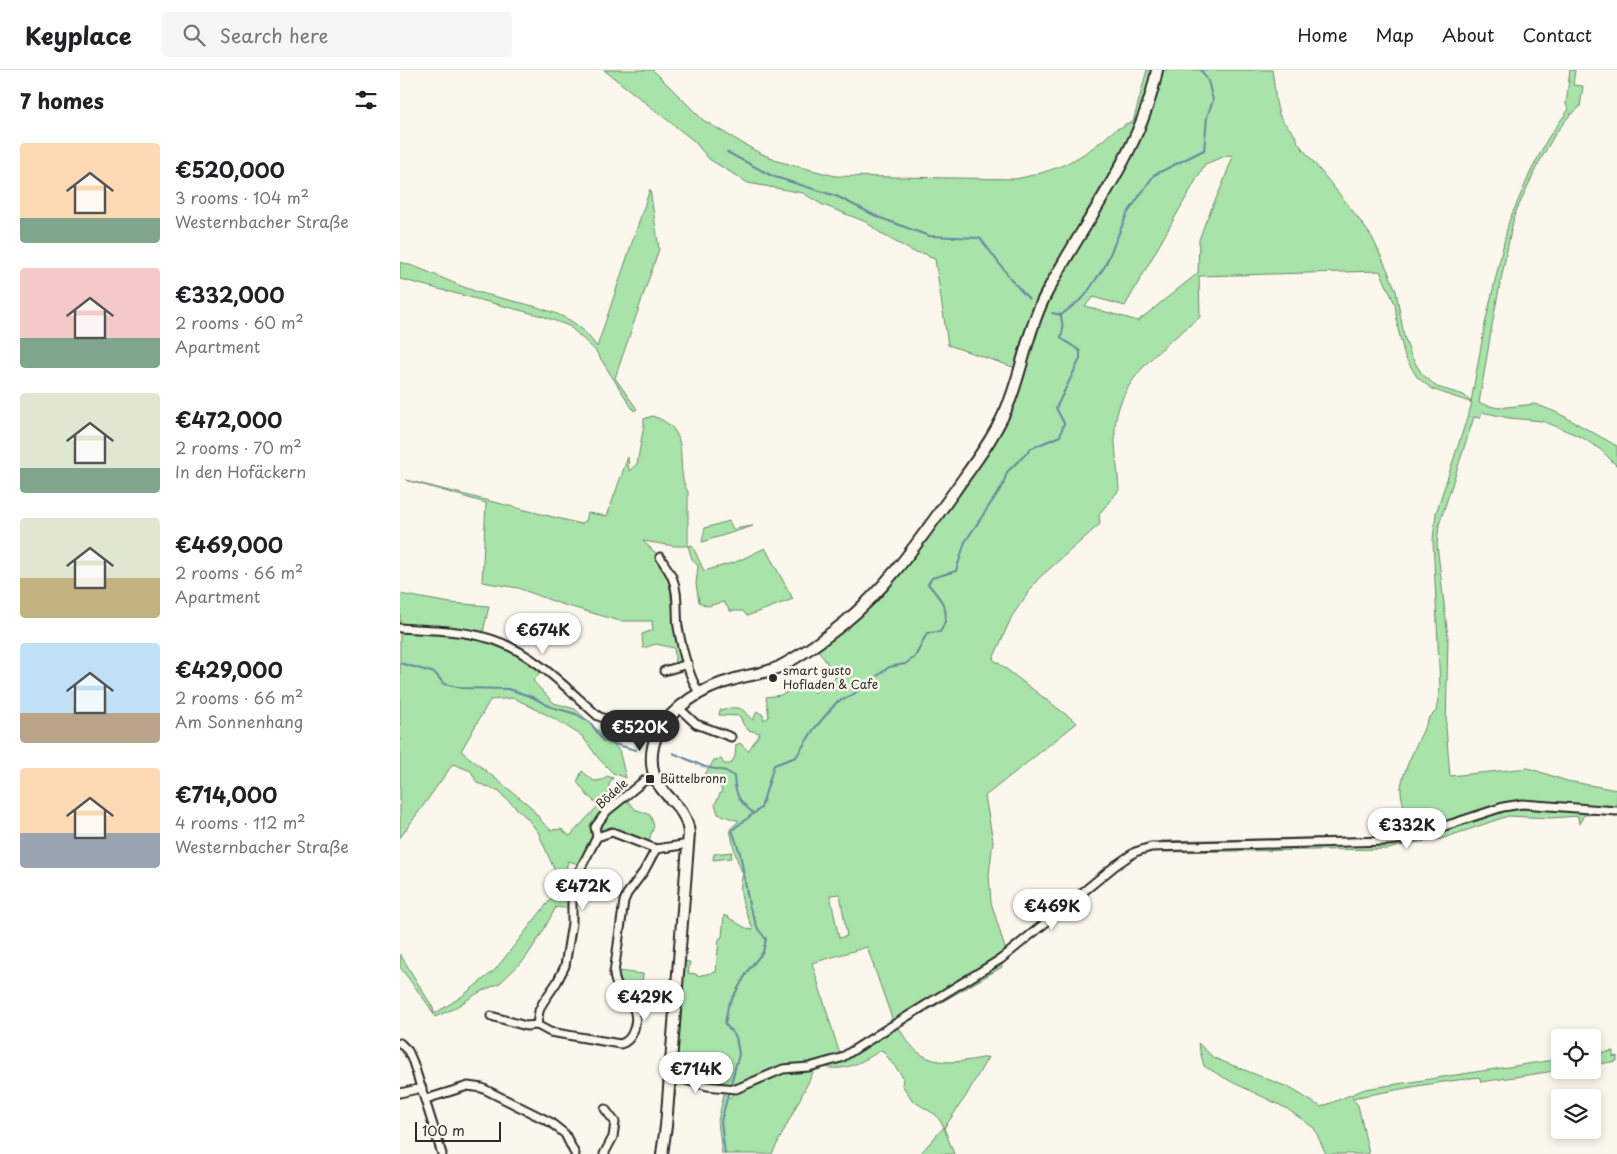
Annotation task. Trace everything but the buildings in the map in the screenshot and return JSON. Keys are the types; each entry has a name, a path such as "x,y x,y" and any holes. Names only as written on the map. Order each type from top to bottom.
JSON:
{"street":[{"path":"662,1154 670,1079 689,833 682,810 656,780 652,754 658,734 679,708 699,693 719,684 779,667 825,638 866,604 908,557 989,442 1010,400 1036,315 1062,266 1124,160 1146,109 1157,70"},
{"path":"660,558 673,578 678,605 678,625 683,650 694,685 699,693"},
{"path":"400,628 468,634 490,638 536,663 598,716 606,720 620,723 654,718 665,723"},
{"path":"664,672 688,664"},
{"path":"679,708 696,724 731,737"},
{"name":"Bödele","path":"537,1025 542,1004 565,966 572,922 572,896 575,879 597,838 595,827 607,811 646,780 656,780"},
{"path":"670,1079 682,1079 706,1086 736,1089 783,1069 809,1066 841,1058 1001,959 1116,865 1136,852 1151,847 1405,839 1503,807 1522,804 1617,811"},
{"path":"597,838 612,832 656,849 689,844"},
{"path":"490,1016 526,1026 537,1025 550,1032 620,1044 629,1040 632,1036 635,1012 617,986 614,973 624,901 656,849"},
{"path":"400,1043 408,1051 413,1062 442,1154"},
{"path":"426,1099 468,1086 482,1088 550,1122 565,1134 575,1154"},
{"path":"400,1093 422,1088"},
{"path":"604,1154 614,1137 615,1122 605,1109"}],"green space":[{"path":"604,70 653,70 703,120 754,150 777,161 835,176 1015,179 1059,167 1079,157 1120,127 1133,122 1147,70 1272,70 1276,103 1281,118 1295,135 1298,143 1372,237 1396,291 1404,336 1411,356 1422,374 1437,387 1464,395 1471,402 1485,324 1509,221 1548,138 1569,109 1566,105 1570,70 1575,70 1573,85 1583,86 1580,107 1570,115 1555,134 1536,168 1514,216 1494,314 1479,403 1498,408 1535,404 1558,413 1617,446 1617,466 1601,450 1583,438 1542,421 1509,418 1482,412 1480,418 1474,417 1439,525 1437,545 1448,637 1446,727 1450,776 1528,768 1567,781 1617,790 1617,816 1602,814 1584,815 1579,824 1578,816 1551,818 1508,816 1441,839 1388,849 1162,852 1161,841 1397,836 1413,832 1403,804 1402,780 1429,718 1436,711 1440,687 1433,540 1436,513 1472,403 1432,389 1417,377 1405,357 1398,329 1395,304 1380,271 1199,276 1200,317 1146,365 1134,379 1118,410 1115,436 1119,490 1099,514 1100,524 1038,579 1012,616 993,659 1077,723 985,796 993,841 989,875 991,902 1007,955 1001,959 1002,967 899,1027 908,1042 926,1057 946,1062 956,1062 988,1057 966,1096 944,1128 954,1154 920,1154 944,1127 936,1115 913,1101 902,1085 903,1077 882,1050 858,1063 843,1068 817,1065 772,1154 722,1154 718,1121 724,1094 730,1098 736,1089 678,1080 665,1154 671,1071 681,1077 674,1068 682,961 690,962 688,973 696,974 697,976 716,972 719,939 722,937 724,915 742,926 753,930 741,896 743,874 730,829 739,821 718,814 715,804 722,790 715,781 704,776 714,760 721,759 724,764 731,764 735,756 736,745 740,743 748,751 760,733 748,730 740,716 719,715 720,710 739,708 753,720 757,711 763,715 764,720 769,717 766,697 781,695 806,684 814,693 836,677 817,648 866,604 989,442 1019,369 948,345 935,259 926,254 914,252 883,235 866,222 821,204 803,193 748,183 709,159 694,141","holes":["1228,155 1233,156 1199,240 1198,273 1138,321 1085,306 1093,297 1125,306 1205,164","840,894 847,936 839,938 830,895","867,947 894,1024 841,1058 812,963"]},
{"path":"650,189 659,249 615,378 637,409 634,411 595,350 569,326 542,316 400,279 400,262 487,295 555,313 577,325 597,347"},
{"path":"652,416 666,422 679,439 682,470 688,492 688,546 674,546 643,541 660,557 673,578 678,625 688,664 674,668 674,648 656,644 643,648 642,634 653,630 652,621 620,621 561,604 518,588 482,582 486,503 406,480 581,524 586,521 588,513 607,516 628,457 629,471 637,464 644,419"},
{"path":"729,521 733,529 753,526 702,542 705,528"},
{"path":"692,545 704,571 736,562 765,548 793,599 747,616 743,611 730,611 724,602 707,606 699,602 696,584 698,566 692,559 688,546"},
{"path":"400,594 450,603 489,606 483,632 470,634 490,638 543,668 533,681 554,703 575,709 619,750 626,778 613,773 599,759 582,736 553,718 514,698 490,700 461,751 530,806 551,830 561,829 570,836 599,805 588,796 577,782 582,771 594,781 602,780 607,776 613,778 608,792 613,806 624,797 635,809 650,815 654,826 647,846 620,834 597,838 583,865 568,861 564,877 564,893 572,896 572,909 556,907 525,959 500,983 435,1017 400,967 400,954 433,1008 434,1014 461,997 495,970 554,895 557,876 538,832 527,818 500,791 477,783 471,771 453,764 400,838"},
{"path":"732,852 731,858 713,860 714,854"},
{"path":"618,971 643,974 641,995 629,996 621,985"},
{"path":"1198,1043 1214,1058 1290,1088 1321,1107 1365,1089 1551,1060 1551,1072 1481,1082 1479,1077 1352,1098 1358,1105 1369,1154 1326,1154 1314,1128 1286,1108 1204,1066"},
{"path":"1613,1051 1613,1057 1617,1056 1617,1061 1601,1064 1601,1053"}],"waterway":[{"path":"730,1087 739,1054 736,1037 725,1024 728,1006 749,969 763,952 766,939 758,929 749,905 740,853 732,830 761,808 774,765 796,757 814,729 837,702 851,696 889,667 905,664 915,657 927,633 940,632 944,625 946,612 938,595 928,584 932,578 956,571 965,542 1003,485 1007,472 1032,448 1060,436 1064,423 1056,408 1080,359 1080,351 1061,338 1063,329 1061,315 1084,297 1105,266 1127,214 1154,175 1204,150 1207,117 1213,100 1208,81 1201,70"},
{"path":"727,152 772,176 836,196 878,217 929,236 980,238 1014,283 1029,299"},
{"path":"1052,313 1061,315"},
{"path":"400,663 435,673 444,684 462,688 509,689 532,697 551,707 576,714 590,722 603,741 636,750"},
{"path":"673,753 705,767 726,771 734,776 735,788 739,797 744,805 753,813"},
{"path":"725,1154 721,1121 729,1091"}],"place":[{"name":"smart gusto Hofladen & Cafe","path":"773,678"},
{"name":"Büttelbronn","path":"650,779"}]}
